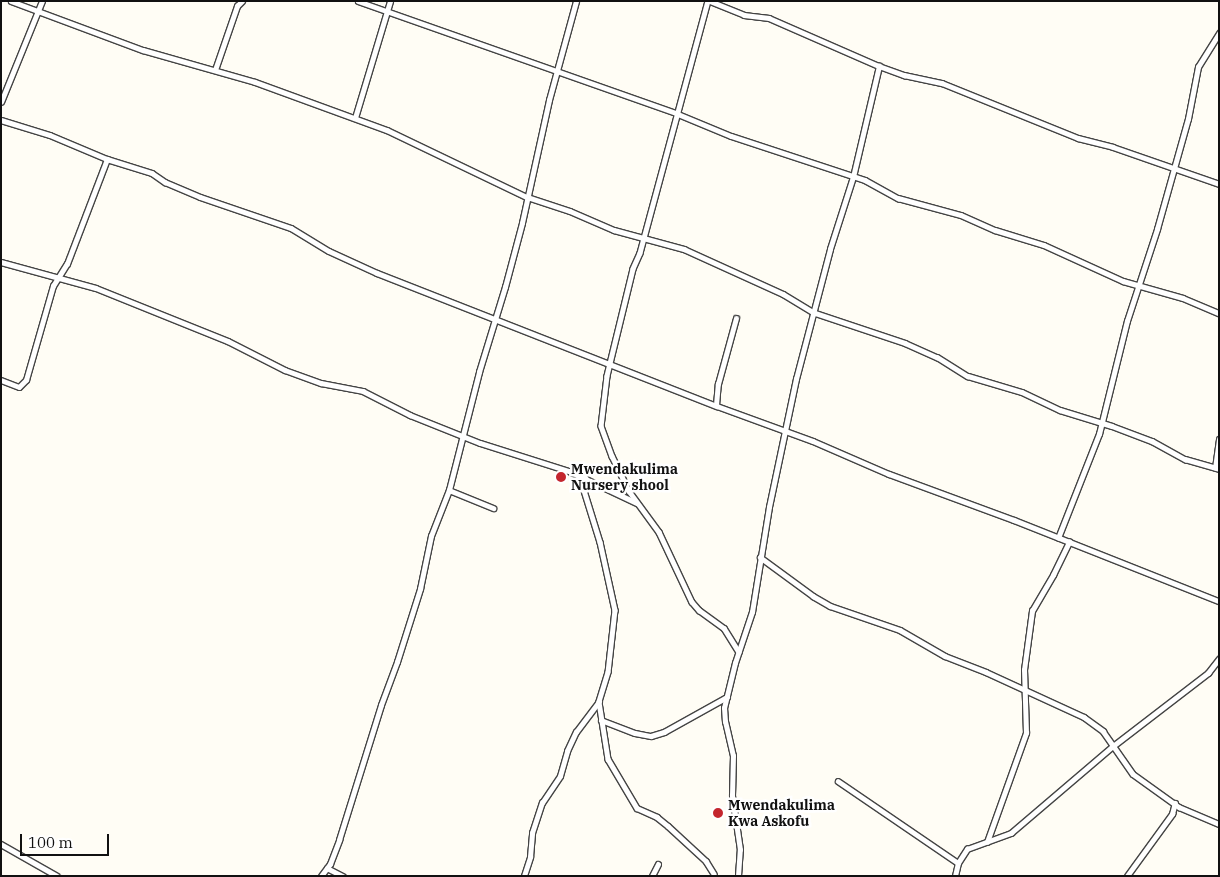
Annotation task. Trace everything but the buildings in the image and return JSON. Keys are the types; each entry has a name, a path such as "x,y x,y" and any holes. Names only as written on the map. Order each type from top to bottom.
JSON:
{"street":[{"path":"11,1 155,54 216,70 404,137 435,154 527,197 643,239 688,251 783,294 814,313 919,349 937,357 968,376 1022,392 1060,410 1102,422 1152,441 1186,459 1217,469 1219,439"},
{"path":"1,102 42,1"},
{"path":"216,70 237,6 242,1"},
{"path":"358,1 678,114 740,139 873,183 898,198 961,215 995,230 1044,245 1115,277 1183,298 1219,314"},
{"path":"355,118 390,1"},
{"path":"321,876 327,868 339,840 420,589 431,536 449,490 462,436 505,287 556,72 576,1"},
{"path":"739,652 724,628 699,610 692,602 659,532 629,491 615,463 601,426 610,364 633,270 709,1 744,15 769,18 879,66 904,75 942,83 1078,138 1113,147 1173,170 1219,184"},
{"path":"1058,538 1102,422 1124,333 1140,285 1188,119 1198,67 1219,32"},
{"path":"738,876 740,850 732,796 733,756 724,715 727,697 752,612 769,507 796,379 830,249 853,177 879,66"},
{"path":"1,120 50,135 107,159 152,173 165,182 200,197 292,228 344,259 610,364 786,430 889,474 1219,601"},
{"path":"1,380 19,387 26,380 53,286 60,277 77,240 107,159"},
{"path":"1,262 96,288 228,341 305,378 363,391 410,415 462,436 586,478 639,504"},
{"path":"716,405 718,384 736,318"},
{"path":"524,876 530,857 532,833 542,803 560,776 567,750 576,732 599,702 608,672 615,610 600,542 582,484 586,478"},
{"path":"449,490 493,508"},
{"path":"987,842 997,808 1026,733 1024,689 1032,611 1069,542"},
{"path":"760,557 813,596 830,606 900,630 945,656 1024,689 1089,721 1103,731 1133,774 1175,804 1219,824"},
{"path":"955,876 958,863 967,849 1011,833 1113,746 1208,673 1219,659"},
{"path":"601,720 635,733 651,736 664,732 727,697"},
{"path":"599,702 608,759 632,803 636,808 657,817 668,826 706,861 714,874"},
{"path":"838,781 958,863"},
{"path":"1127,876 1172,814 1175,804"},
{"path":"1,844 57,876"},
{"path":"652,876 658,864"},
{"path":"327,868 343,876"}],"place":[{"name":"Mwendakulima Nursery shool","path":"561,477"},
{"name":"Mwendakulima Kwa Askofu","path":"718,813"}]}
